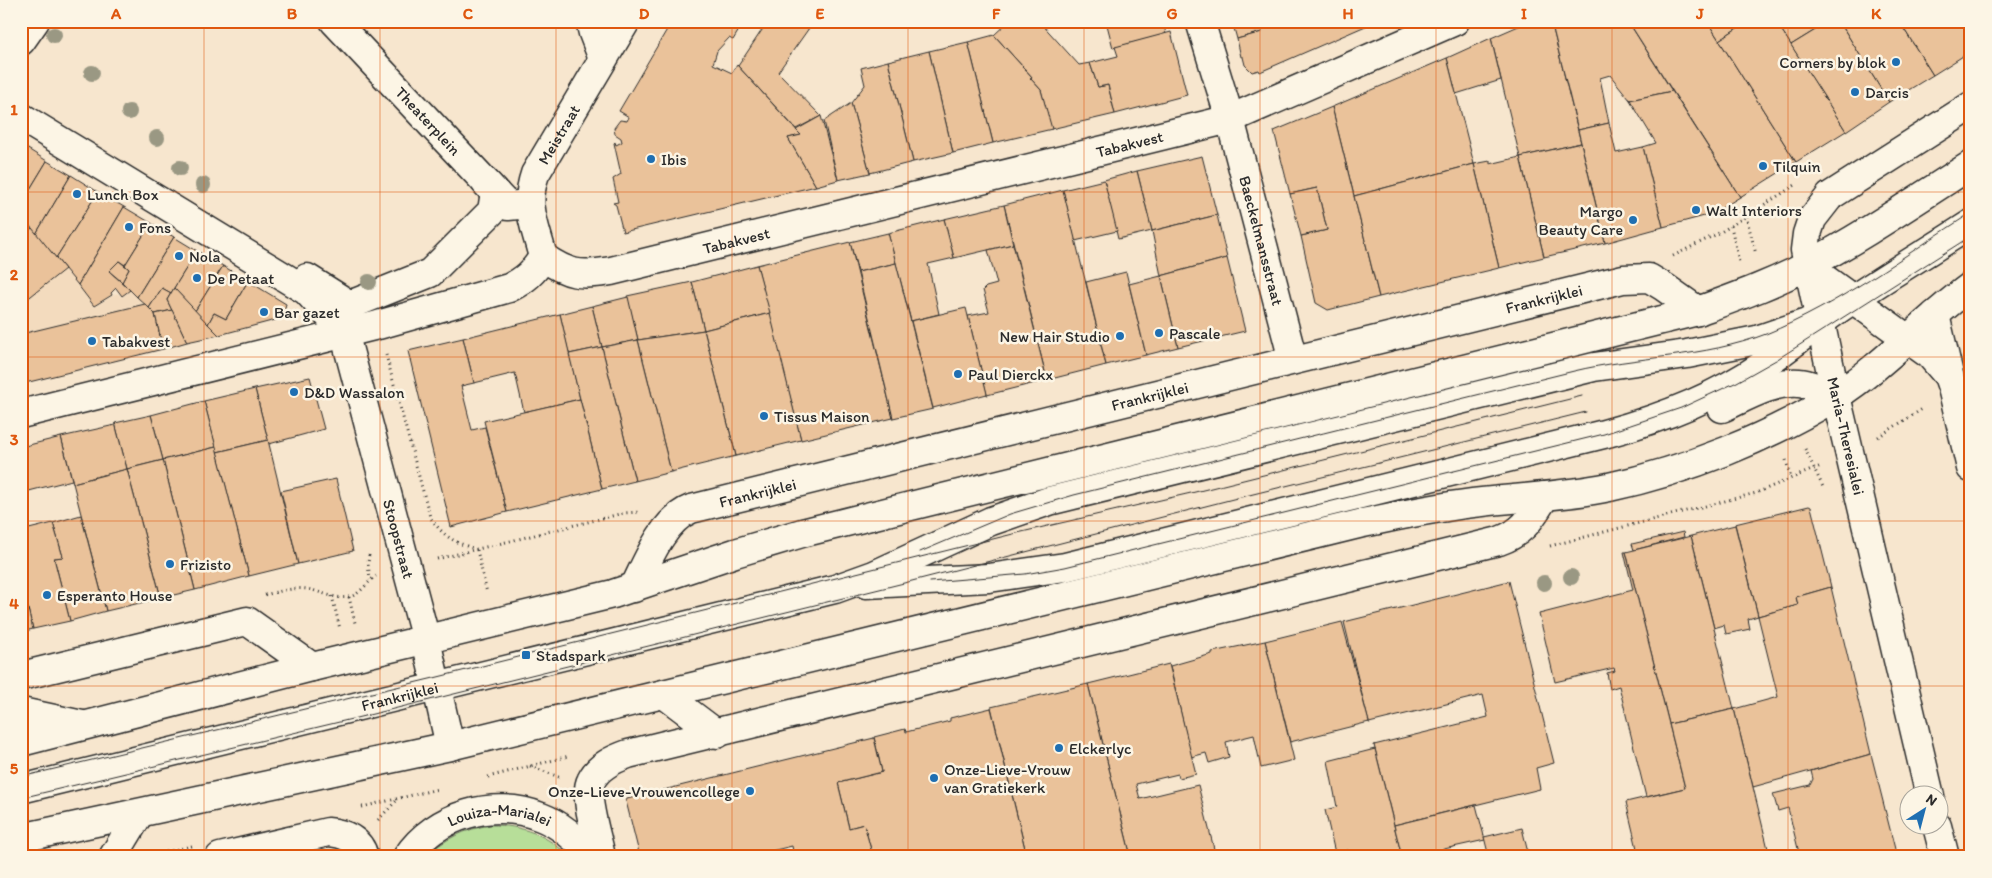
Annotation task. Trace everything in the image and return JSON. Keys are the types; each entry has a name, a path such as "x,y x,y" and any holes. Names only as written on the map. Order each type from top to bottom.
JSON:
{"street":[{"path":"21,41 35,21"},
{"path":"334,21 508,206 529,204"},
{"path":"590,21 592,33 604,59"},
{"name":"Meistraat","path":"543,257 529,204 530,189 535,174 626,21"},
{"name":"Baeckelmansstraat","path":"1200,21 1230,119 1293,360"},
{"name":"Tabakvest","path":"543,257 569,272 587,275 611,271 1230,119 1454,21"},
{"path":"21,99 350,305 430,273 492,211 495,192"},
{"path":"1953,390 1948,376 1935,359 1807,266 1805,250 1807,234 1812,219 1830,196 1971,106"},
{"path":"21,117 307,291 344,332"},
{"path":"21,742 312,667 634,588 735,553 802,533 1698,311 1746,294 1807,266 1857,237 1971,165"},
{"name":"Frankrijklei","path":"21,789 835,589 876,583 982,578 1059,569 1604,434 1662,416 1712,395 1737,382 1781,354 1820,320 1971,224"},
{"path":"21,414 378,325 509,288 523,281 534,271 543,257"},
{"name":"Maria-Theresialei","path":"1807,266 1928,786"},
{"path":"1649,278 1698,311"},
{"name":"Frankrijklei","path":"674,519 681,513 691,509 1293,360 1623,279 1649,278"},
{"path":"21,838 450,746 1363,523 1450,506 1608,488 1670,471 1733,448 1778,428 1836,396 1862,379 1971,286"},
{"path":"1935,315 1971,468"},
{"name":"Frankrijklei","path":"835,589 874,575 991,521 1049,502 1587,368 1701,352 1757,340 1820,320"},
{"name":"Stoopstraat","path":"344,332 426,640 450,746"},
{"name":"Frankrijklei","path":"1369,492 1433,480 1518,468 1617,447 1664,432 1707,415 1768,387 1799,383 1818,388 1836,396"},
{"path":"601,857 589,796 590,782 599,770 614,759 628,754 717,734 1500,541 1512,537 1522,530 1544,496"},
{"path":"634,588 650,557 674,519"},
{"path":"21,676 247,621 312,667"},
{"path":"664,694 717,734"},
{"path":"21,712 88,726"},
{"name":"Louiza-Marialei","path":"407,857 429,833 449,821 471,812 495,809 518,810 541,817 562,828 581,843 592,857"},
{"path":"113,857 139,814"},
{"path":"220,857 328,832 343,833 355,842 363,854"},
{"path":"1940,836 1945,857"}],"path":[{"path":"1649,278 1672,257 1706,240 1746,216"},
{"path":"378,325 430,517 438,529 449,539 477,550 624,514 641,512 659,514 674,519"},
{"path":"1500,541 1513,547 1529,549 1544,547 1756,493 1849,452 1901,424 1953,390"},
{"path":"530,766 550,774"}],"shaded area":[{"path":"65,269 94,307 117,293 122,297 131,290 145,304 21,334 21,304"}],"green space":[{"path":"491,825 523,829 543,837 569,857 425,857 455,836 472,829"}],"building":[{"path":"672,21 737,21 742,25 733,40 729,38 717,51 713,64 732,73 737,65 801,135 788,138 816,186 623,232 616,205 613,203 618,202 613,179 621,174 614,143 616,145 622,142 621,138 615,134 614,128 620,120 627,121 629,117 619,111"},
{"path":"768,21 814,21 778,72 821,116 796,129 738,66"},
{"path":"1009,21 1039,21 1079,65 1090,63 1098,87 1108,85 1115,114 1051,129 1041,90 1030,78 1032,77 994,35"},
{"path":"1106,21 1163,21 1166,34 1113,48"},
{"path":"1232,21 1259,21 1262,32 1237,39"},
{"path":"1259,21 1377,21 1260,72 1259,70 1252,72 1245,65 1243,57 1241,57 1237,39 1262,32"},
{"path":"1530,21 1551,21 1581,143 1520,157 1491,38"},
{"path":"1551,21 1628,21 1672,91 1630,100 1610,75 1600,78 1609,123 1578,130"},
{"path":"1628,21 1707,21 1796,162 1740,197"},
{"path":"1707,21 1748,21 1719,40"},
{"path":"1748,21 1776,21 1846,131 1796,162 1719,40"},
{"path":"1776,21 1830,21 1791,45"},
{"path":"1830,21 1839,21 1889,102 1846,131 1791,45"},
{"path":"1839,21 1899,21 1933,75 1889,102"},
{"path":"1899,21 1970,21 1971,51 1933,75"},
{"path":"1171,32 1187,95 1115,114 1108,85 1098,87 1090,63 1118,56 1115,47"},
{"path":"994,35 1032,77 1030,78 1041,90 1052,129 993,143 968,42"},
{"path":"1491,38 1501,80 1456,94 1447,58"},
{"path":"968,42 993,143 953,153 929,51"},
{"path":"929,51 953,153 913,162 888,61"},
{"path":"1447,58 1474,164 1354,196 1332,107"},
{"path":"888,61 913,162 870,173 851,103 865,85 861,68"},
{"path":"1672,91 1740,197 1712,214 1663,227 1643,147 1656,143 1630,100"},
{"path":"851,103 870,173 838,180 824,121"},
{"path":"1332,107 1379,297 1328,310 1316,303 1301,236 1327,230 1317,188 1290,194 1274,131"},
{"path":"821,116 838,180 816,186 788,138 801,135 796,130"},
{"path":"1609,123 1616,153 1643,147 1663,227 1605,243 1578,130"},
{"path":"1581,143 1605,243 1544,257 1520,157"},
{"path":"23,146 47,161 21,204 21,149"},
{"path":"1202,156 1217,215 1152,231 1137,171"},
{"path":"1520,157 1544,257 1499,268 1474,164 1490,161 1490,164"},
{"path":"47,161 71,175 36,234 21,214 21,204"},
{"path":"1474,164 1499,268 1379,297 1354,196"},
{"path":"1137,171 1152,231 1118,239 1104,180"},
{"path":"71,175 98,192 56,258 36,234"},
{"path":"1104,180 1117,231 1075,241 1063,190"},
{"path":"1317,188 1327,230 1301,236 1290,194"},
{"path":"1063,190 1106,365 1047,380 1004,205"},
{"path":"98,192 124,207 78,285 56,258"},
{"path":"1004,205 1013,244 954,258 944,219"},
{"path":"124,207 151,223 125,265 119,261 109,271 130,290 122,296 116,288 111,293 112,295 94,306 78,285"},
{"path":"1217,215 1227,258 1161,276 1152,231"},
{"path":"944,219 954,258 928,264 939,314 911,321 888,233"},
{"path":"151,223 174,237 137,297 122,282 129,269 125,265"},
{"path":"32,228 65,269 21,304 21,237"},
{"path":"888,233 896,263 858,272 850,242"},
{"path":"174,237 197,251 171,293 162,288 149,308 137,297"},
{"path":"850,242 893,418 801,440 757,265"},
{"path":"1013,244 1047,380 987,395 968,316 989,312 983,290 986,287 997,284 988,250"},
{"path":"197,251 223,266 195,311 174,288"},
{"path":"1227,258 1245,331 1178,347 1161,276"},
{"path":"119,261 129,269 122,282 109,271"},
{"path":"896,263 933,409 893,418 858,272"},
{"path":"757,265 770,313 704,330 692,282"},
{"path":"223,266 248,281 226,319 214,313 208,324 195,311"},
{"path":"1126,272 1146,355 1106,365 1086,282"},
{"path":"1161,276 1178,347 1146,355 1129,284"},
{"path":"248,281 286,304 283,318 219,335 208,324 214,313 226,319"},
{"path":"692,282 704,330 638,340 627,296"},
{"path":"162,288 171,293 167,300 172,310 155,314 149,308"},
{"path":"174,288 219,335 187,342 167,300"},
{"path":"628,297 638,340 602,347 592,306"},
{"name":"Tabakvest","path":"145,304 155,314 163,349 21,384 21,334"},
{"path":"592,306 602,347 569,354 560,314"},
{"path":"966,308 987,394 933,408 911,321"},
{"path":"172,310 187,342 163,349 155,314"},
{"path":"770,313 801,440 736,456 704,330"},
{"path":"560,314 580,399 524,412 515,373 474,383 463,338"},
{"path":"704,330 736,456 671,472 638,340"},
{"path":"463,338 474,383 461,386 472,430 485,427 507,512 451,527 408,351"},
{"path":"638,340 671,472 635,481 602,347"},
{"path":"602,347 635,481 602,489 569,354"},
{"path":"310,377 324,429 269,444 255,389"},
{"path":"255,389 268,440 217,452 204,401"},
{"path":"580,399 602,489 507,512 484,421"},
{"path":"204,401 216,447 163,460 151,415"},
{"path":"151,415 163,460 127,469 115,423"},
{"path":"115,423 127,469 73,483 61,437 115,425"},
{"path":"61,437 72,480 21,493 21,447"},
{"path":"268,440 298,564 249,576 217,452"},
{"path":"216,447 249,576 195,590 163,460"},
{"path":"163,460 195,590 161,598 127,469"},
{"path":"127,469 161,598 106,611 73,483"},
{"path":"336,479 353,551 298,564 281,491"},
{"path":"1811,507 1831,587 1796,597 1798,605 1758,616 1735,524"},
{"path":"81,515 106,611 70,621 54,558 63,557 53,523"},
{"path":"53,523 63,557 54,558 70,621 33,629 21,581 21,531"},
{"path":"1735,525 1758,616 1748,619 1750,629 1726,634 1724,625 1714,628 1691,536"},
{"path":"1683,532 1684,537 1634,550 1632,544"},
{"path":"1691,536 1734,709 1669,724 1626,552"},
{"path":"1624,552 1626,552 1685,788 1646,797 1619,686 1610,689 1607,673 1615,671 1614,668 1555,682 1539,614 1633,590"},
{"path":"21,581 33,629 21,632"},
{"path":"1509,581 1554,763 1536,768 1540,789 1394,825 1374,745 1488,717 1483,695 1369,723 1344,622"},
{"path":"1831,587 1871,754 1753,787 1734,709 1778,697 1758,616 1798,605 1796,597"},
{"path":"1342,622 1369,722 1290,742 1265,641"},
{"path":"1265,641 1294,760 1261,768 1254,735 1226,742 1229,757 1209,763 1206,753 1191,757 1170,666 1212,654 1212,652"},
{"path":"1169,664 1196,774 1179,778 1178,774 1136,784 1140,799 1198,785 1216,857 1131,857 1088,684"},
{"path":"1088,684 1131,857 1027,857 991,707"},
{"name":"Onze-Lieve-Vrouw van Gratiekerk","path":"991,708 1027,857 873,857 864,824 849,828 838,783 882,772 874,737 905,729 906,732 950,721 950,718"},
{"path":"1734,709 1770,857 1639,857 1626,802 1685,788 1669,724"},
{"name":"Onze-Lieve-Vrouwencollege","path":"874,738 882,772 838,783 849,828 864,824 873,857 794,857 792,846 746,857 640,857 627,799"},
{"path":"1375,749 1402,857 1350,857 1348,850 1335,853 1325,810 1337,807 1328,761"},
{"path":"1871,754 1897,857 1800,857 1788,808 1778,811 1773,794 1810,785 1813,779 1811,771"},
{"path":"1476,805 1485,840 1435,851 1436,857 1402,857 1394,825"},
{"path":"1522,828 1529,857 1489,857 1484,837"}],"tram line":[{"path":"920,552 1010,514 1074,495 1574,371 1719,348 1743,342 1766,334 1819,309 1871,278 1971,213"},
{"path":"930,582 1025,574 1065,567 1604,434 1681,408 1737,382 1776,360 1971,236"},
{"path":"21,777 434,678 1013,534 1191,493 1582,396"},
{"path":"21,798 377,713 1586,412"}],"place":[{"name":"Corners by blok","path":"1896,62"},
{"name":"Darcis","path":"1855,92"},
{"name":"Ibis","path":"651,159"},
{"name":"Tilquin","path":"1763,166"},
{"name":"Lunch Box","path":"77,194"},
{"name":"Walt Interiors","path":"1696,210"},
{"name":"Margo Beauty Care","path":"1633,220"},
{"name":"Fons","path":"129,227"},
{"name":"Nola","path":"179,256"},
{"name":"De Petaat","path":"197,278"},
{"name":"Bar gazet","path":"264,312"},
{"name":"Pascale","path":"1159,333"},
{"name":"New Hair Studio","path":"1120,336"},
{"name":"Tabakvest","path":"92,341"},
{"name":"Paul Dierckx","path":"958,374"},
{"name":"D&D Wassalon","path":"294,392"},
{"name":"Tissus Maison","path":"764,416"},
{"name":"Frizisto","path":"170,564"},
{"name":"Esperanto House","path":"47,595"},
{"name":"Stadspark","path":"526,655"},
{"name":"Elckerlyc","path":"1059,748"},
{"name":"Onze-Lieve-Vrouw van Gratiekerk","path":"934,778"},
{"name":"Onze-Lieve-Vrouwencollege","path":"750,791"}]}
